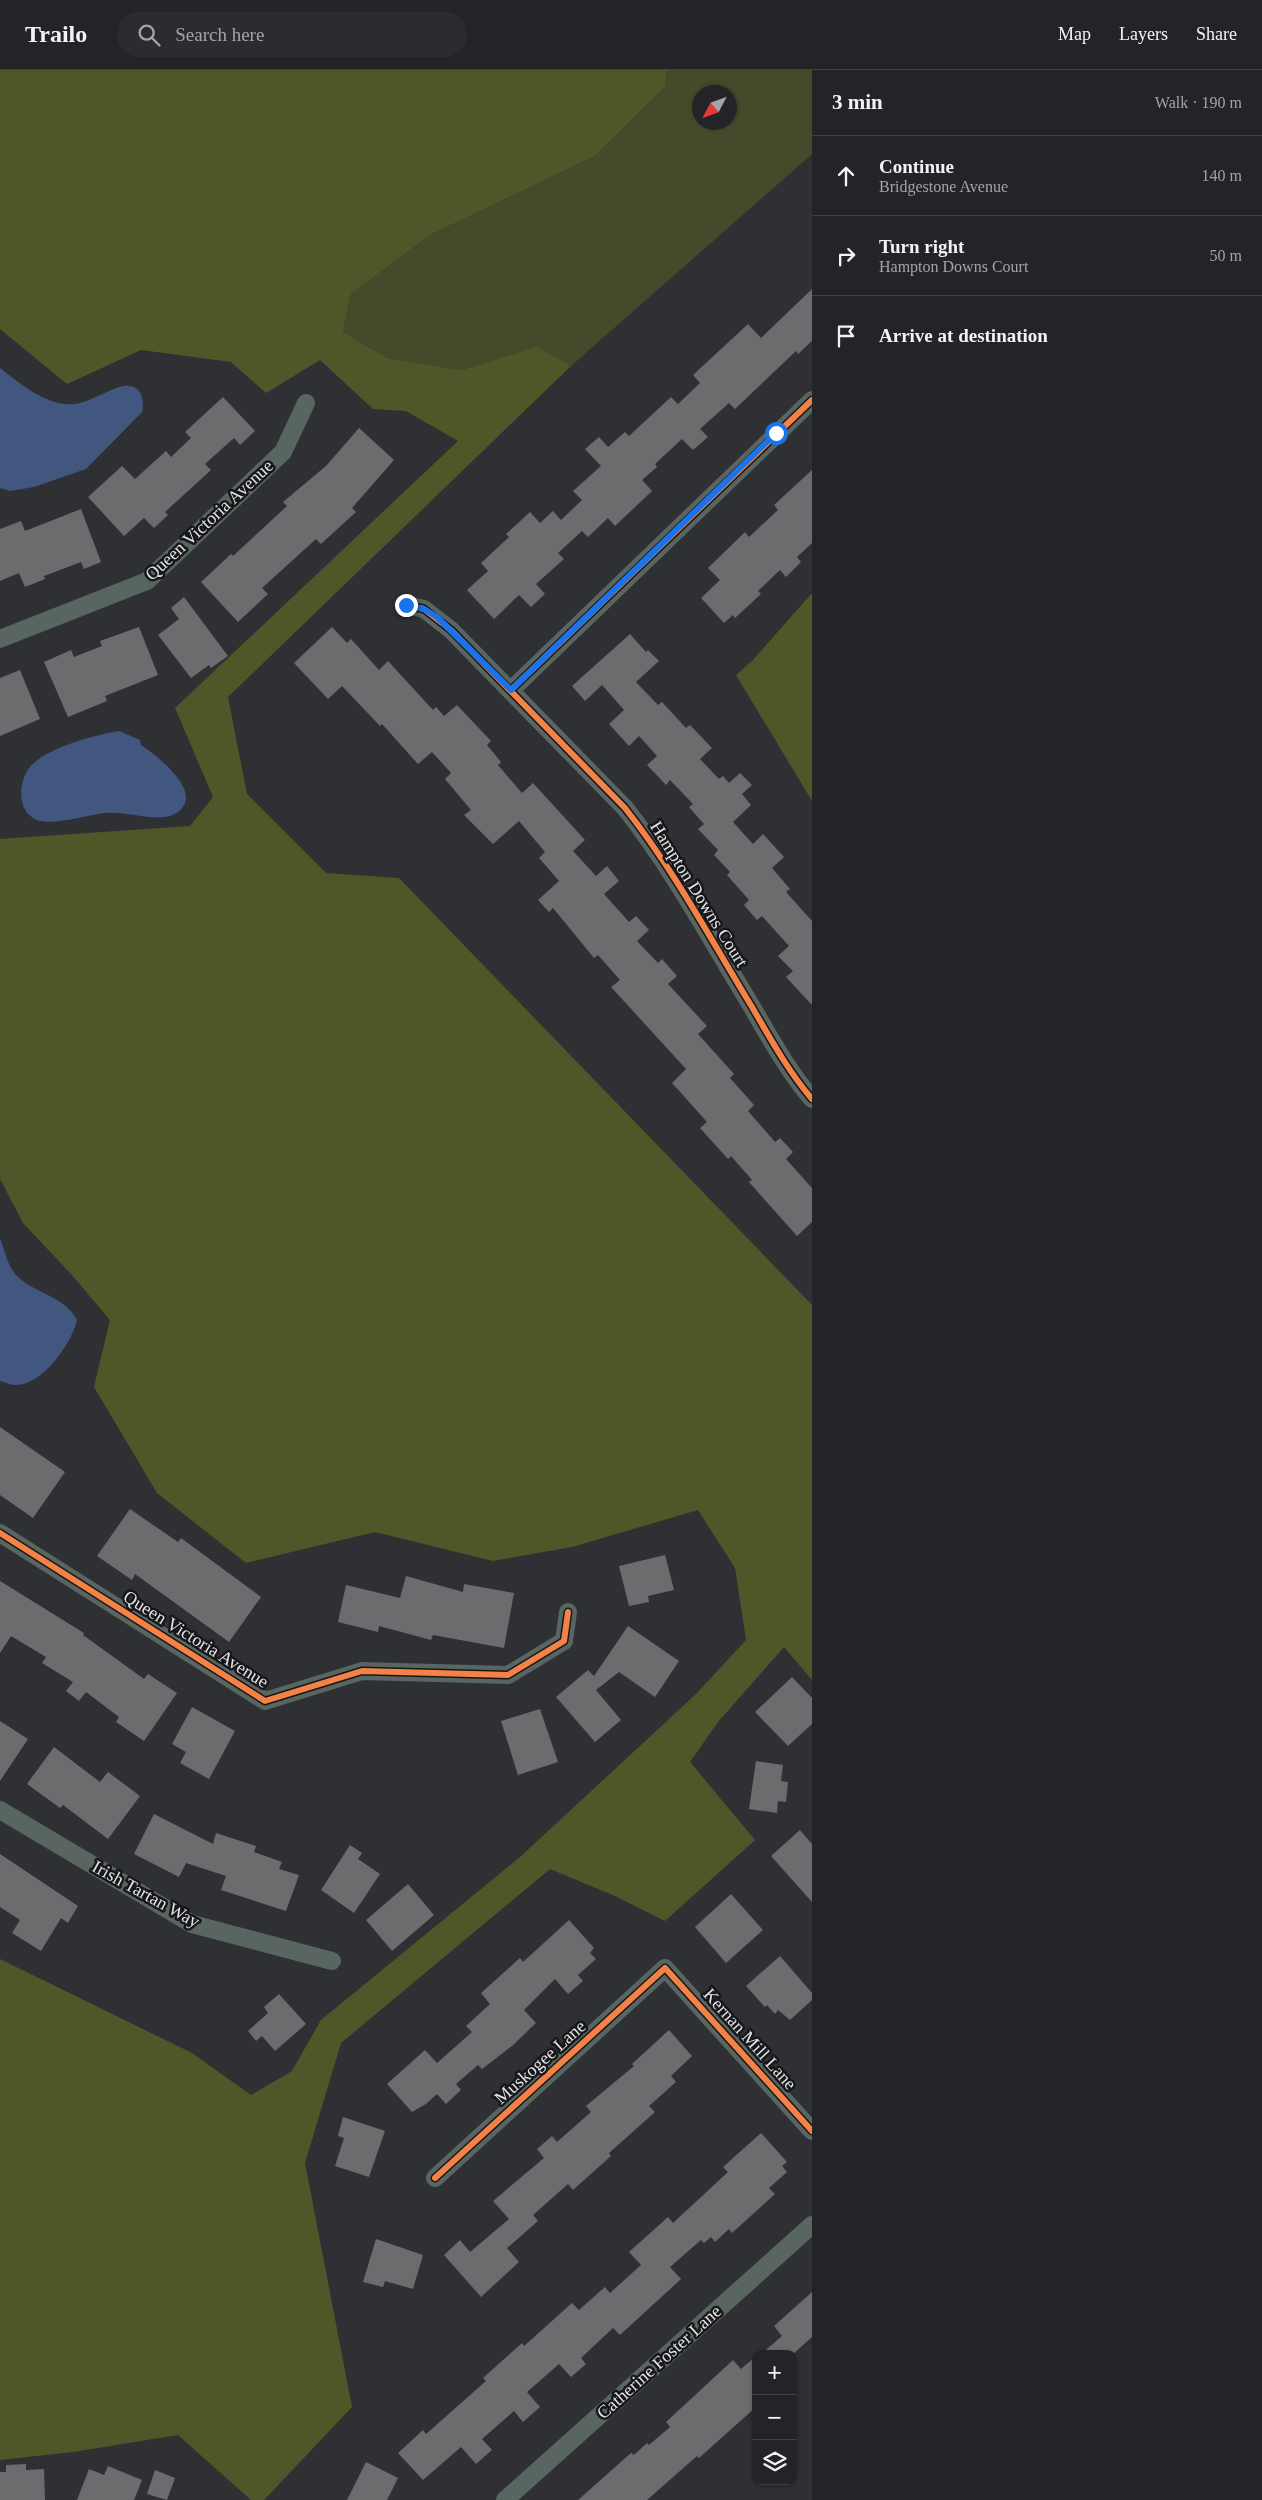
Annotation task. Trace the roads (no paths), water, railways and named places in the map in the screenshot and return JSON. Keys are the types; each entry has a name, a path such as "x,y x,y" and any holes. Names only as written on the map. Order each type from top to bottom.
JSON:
{"street":[{"path":"511,690 812,400"},
{"name":"Queen Victoria Avenue","path":"0,639 147,581 283,452 306,403"},
{"name":"Hampton Downs Court","path":"406,605 424,609 437,617 511,690 625,808 649,838 787,1066 812,1099"},
{"name":"Queen Victoria Avenue","path":"0,1533 265,1702 362,1671 508,1675 564,1641 568,1612"},
{"name":"Irish Tartan Way","path":"0,1810 192,1924 332,1961"},
{"name":"Kernan Mill Lane","path":"665,1968 812,2130"},
{"name":"Muskogee Lane","path":"435,2178 665,1968"},
{"name":"Catherine Foster Lane","path":"505,2500 812,2225"}],"water":[{"path":"0,368 38,395 64,404 87,401 124,386 134,387 142,398 142,412 86,469 34,487 10,491 0,488"},
{"path":"119,731 140,740 141,745 165,764 180,782 185,791 186,800 180,810 175,814 165,817 105,813 51,822 37,820 26,811 22,799 22,784 27,771 34,763 43,756 69,744"},
{"path":"0,1239 8,1262 16,1275 31,1287 65,1305 77,1320 69,1340 45,1371 25,1383 15,1385 0,1381"}]}
